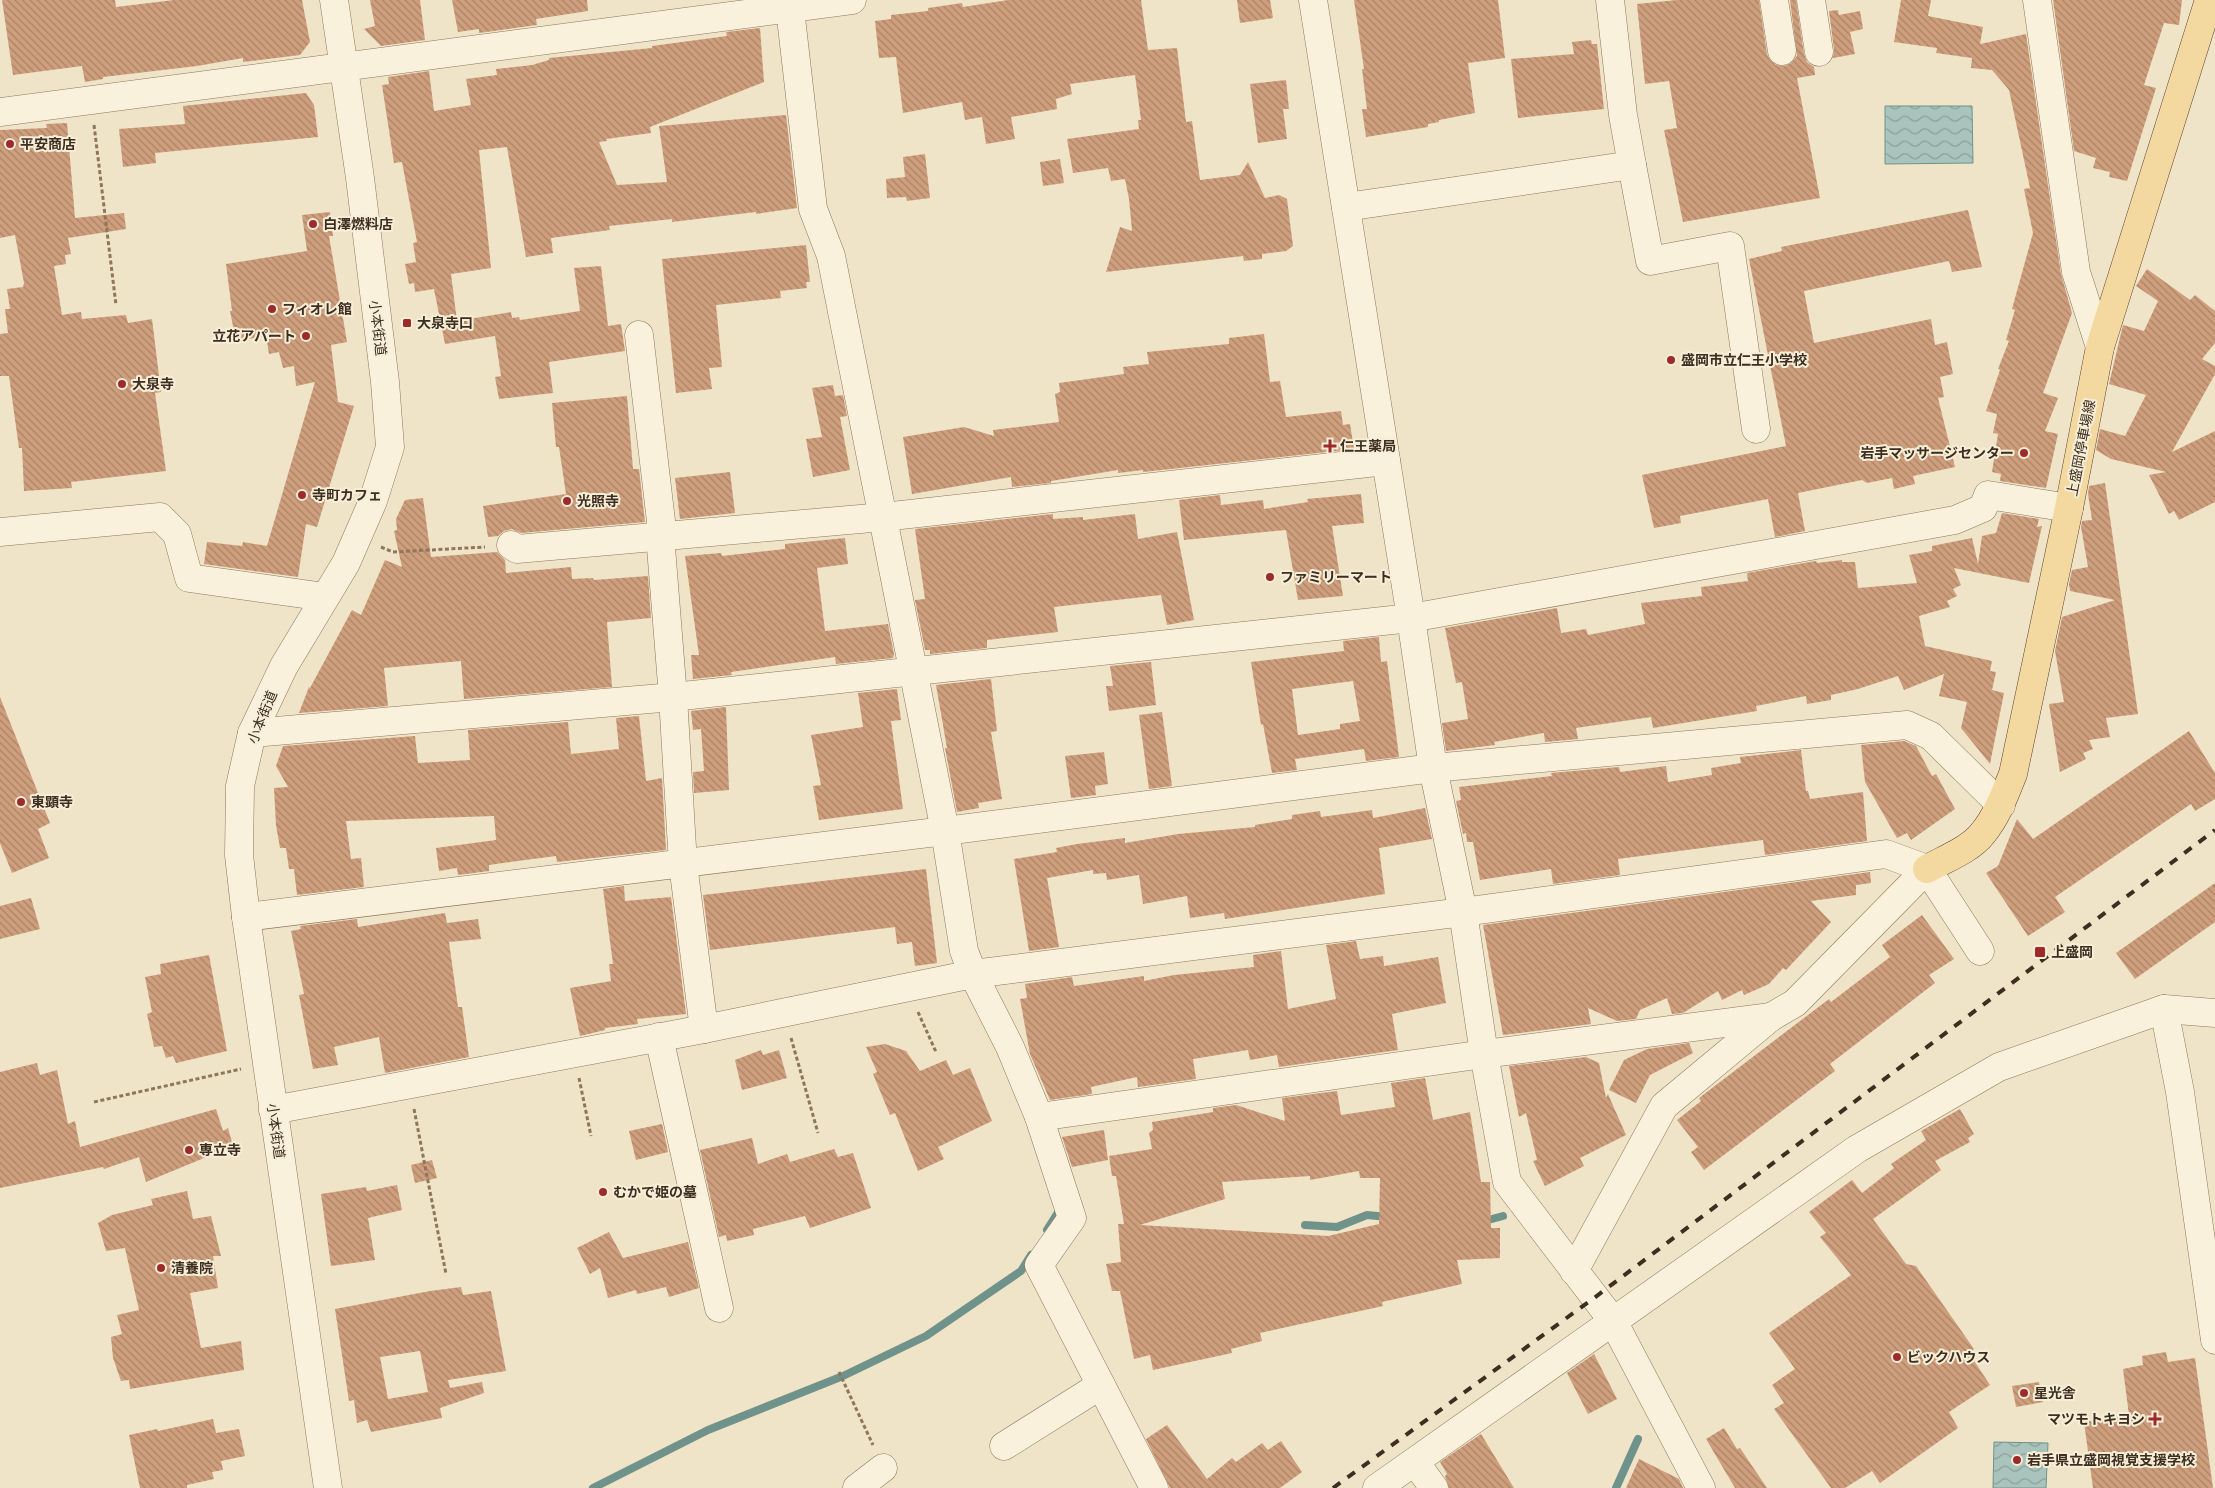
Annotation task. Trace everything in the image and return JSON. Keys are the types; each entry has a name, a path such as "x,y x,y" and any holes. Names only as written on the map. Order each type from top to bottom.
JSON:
{"main road":[{"name":"上盛岡停車場線","path":"1928,869 1954,855 1983,834 2000,806 2013,774 2069,508 2100,347 2209,0"}],"street":[{"name":"小本街道","path":"328,1488 273,1110 239,855 240,786 252,733 284,666 346,563 360,532 390,447 385,382 334,0"},
{"path":"0,112 798,5 852,0"},
{"path":"1313,0 1433,768 1463,912 1484,1054 1507,1182 1613,1321 1701,1488"},
{"path":"1610,0 1623,115 1650,261 1730,246 1756,428"},
{"path":"1774,0 1782,51"},
{"path":"1811,0 1818,52"},
{"path":"2037,0 2076,272 2100,347"},
{"path":"798,5 813,209 831,256 945,832 964,951 973,974 1010,1047 1039,1117 1072,1218 1039,1265 1154,1488"},
{"path":"1346,207 1632,165"},
{"path":"639,335 661,521 660,536 673,697 683,864 704,1029"},
{"path":"511,545 517,549 883,518 1386,461"},
{"path":"252,733 673,697 1411,618 1956,520 1983,508 1988,495 2069,508"},
{"path":"0,532 160,517 177,534 189,578 325,597"},
{"path":"246,917 945,832 1433,768 1907,724 1931,736 2000,806"},
{"path":"273,1110 704,1029 973,974 1463,912 1886,854 1928,869 1980,951"},
{"path":"1574,1271 1664,1106 1771,1017 1795,1003 1928,869"},
{"path":"2164,1009 2180,1092 2215,1340"},
{"path":"1377,1488 1595,1332 1858,1148 1999,1067 2164,1009 2215,1013"},
{"path":"1039,1117 1484,1054 1771,1017"},
{"path":"659,1037 719,1308"},
{"path":"1004,1446 1101,1385"},
{"path":"1415,1462 1434,1488"},
{"path":"857,1488 884,1468"}],"path":[{"path":"91,100 116,306"},
{"path":"375,544 393,552 511,545"},
{"path":"906,988 936,1052"},
{"path":"784,1013 818,1134"},
{"path":"573,1053 590,1136"},
{"path":"94,1102 242,1069"},
{"path":"410,1084 446,1274"},
{"path":"839,1372 884,1468"}],"water":[{"path":"1885,106 1972,106 1973,163 1885,164"},
{"path":"1994,1442 2048,1443 2046,1488 1993,1488"}],"building":[{"path":"2,0 115,0 116,7 174,0 302,0 310,42 300,55 243,62 243,58 197,66 103,77 103,79 85,82 82,66 13,75"},
{"path":"370,0 420,0 425,40 381,46 364,29 375,26"},
{"path":"452,0 587,0 588,11 536,19 537,25 479,33 479,29 458,32"},
{"path":"1008,0 1141,0 1148,50 1177,48 1186,122 1192,121 1200,180 1240,175 1248,162 1265,198 1279,195 1287,199 1293,246 1286,251 1262,254 1262,259 1244,261 1243,256 1106,272 1120,227 1132,231 1125,179 1111,181 1108,168 1073,173 1067,139 1139,129 1138,120 1141,120 1135,75 1070,84 1072,94 1056,99 1057,109 1011,117 1015,139 986,144 982,117 965,120 962,102 903,113 896,57 879,58 875,21 891,19 891,15 928,11 928,8 962,3 963,7"},
{"path":"1237,0 1270,0 1273,18 1240,23"},
{"path":"1354,0 1498,0 1505,58 1468,63 1475,113 1439,120 1439,122 1428,124 1428,127 1366,137 1362,109 1367,109 1362,69 1364,69"},
{"path":"1677,0 1759,0 1767,54 1776,65 1784,66 1791,63 1797,56 1790,0 1796,0 1804,54 1807,62 1814,67 1815,75 1797,78 1820,198 1683,222 1664,130 1677,128 1669,81 1645,84 1637,4"},
{"path":"1901,0 1931,0 1928,16 1983,27 1980,44 2026,34 2061,274 2072,313 2043,393 2058,398 2045,431 2058,434 2046,488 2000,481 2001,474 1992,472 1998,434 1993,433 1997,414 1986,411 2000,370 1998,369 2009,341 2006,340 2015,310 2012,309 2033,233 2024,189 2030,188 2009,90 1992,70 1971,68 1972,58 1936,53 1937,48 1894,42"},
{"path":"2053,0 2182,0 2179,25 2164,23 2144,85 2156,88 2127,181 2109,177 2110,172 2093,168 2096,158 2074,151"},
{"path":"1838,10 1839,15 1860,11 1863,29 1850,32 1855,54 1833,58 1834,50 1829,11"},
{"path":"760,28 764,82 650,127 651,133 606,139 607,141 599,142 617,185 667,182 659,126 786,115 797,208 756,214 756,212 672,222 672,219 609,226 610,230 551,238 553,253 526,257 507,147 479,150 491,268 451,274 457,321 511,312 512,318 519,317 520,320 580,311 574,268 601,266 608,326 621,324 625,351 549,362 553,393 499,399 495,377 501,376 495,336 445,344 434,289 415,292 414,283 409,284 405,264 416,262 413,243 417,242 402,162 394,163 382,85 389,84 388,77 429,71 434,111 471,105 466,79 497,75 496,69 532,65 549,60 549,58 652,48 652,46 727,36 726,32"},
{"path":"1591,40 1592,44 1597,44 1604,109 1518,118 1511,59 1574,54 1572,42"},
{"path":"1286,80 1289,109 1283,109 1287,139 1258,143 1250,84"},
{"path":"306,93 314,105 318,137 155,153 156,163 123,167 119,129 185,124 183,106"},
{"path":"67,123 75,218 124,213 126,229 68,238 71,254 65,255 66,264 54,266 62,315 81,312 82,319 126,315 128,323 152,319 161,392 155,393 166,471 71,482 72,488 24,491 22,448 19,448 9,376 0,376 0,334 8,333 5,309 10,309 7,289 23,287 24,283 15,235 0,238 0,130 47,128 46,124"},
{"path":"925,154 930,198 907,201 906,197 887,198 886,179 905,177 903,157"},
{"path":"1060,159 1064,183 1043,186 1040,162"},
{"path":"1968,210 1982,267 1952,272 1949,261 1804,291 1814,343 1931,319 1935,345 1947,342 1953,374 1940,377 1944,397 1938,398 1955,467 1913,476 1915,484 1894,489 1892,478 1867,483 1862,480 1798,493 1805,531 1775,537 1768,499 1680,516 1681,523 1654,528 1642,475 1786,446 1749,259 1782,251 1781,247"},
{"path":"330,212 333,236 329,236 347,342 331,345 338,402 354,406 317,527 306,524 298,577 204,564 207,542 242,546 243,542 267,546 315,382 296,386 294,366 283,368 279,352 269,354 266,336 236,341 230,311 232,311 226,264 307,251 302,215"},
{"path":"806,245 810,282 806,282 807,288 780,291 781,298 716,305 722,367 709,368 712,389 676,393 662,259"},
{"path":"2147,269 2190,300 2195,295 2215,311 2215,343 2202,359 2215,366 2215,374 2172,452 2215,431 2215,502 2179,520 2174,511 2169,514 2149,475 2166,472 2111,459 2096,450 2100,429 2125,436 2146,395 2109,384 2123,325 2144,331 2158,301 2136,286"},
{"path":"1264,334 1270,382 1280,381 1286,417 1341,411 1343,425 1350,424 1354,449 1143,472 1143,470 1118,473 1118,470 1051,481 1051,483 1012,487 1011,477 912,494 903,437 964,427 994,436 993,430 1059,422 1055,394 1060,392 1059,383 1124,374 1123,367 1149,364 1147,352 1229,344 1229,338"},
{"path":"833,385 835,396 843,395 847,416 840,417 850,470 813,477 806,439 822,437 812,388"},
{"path":"627,396 633,469 639,469 645,522 521,533 512,529 504,531 498,536 488,537 483,506 566,494 559,447 556,447 552,403"},
{"path":"730,472 735,513 680,519 675,478"},
{"path":"2105,483 2138,714 2106,718 2110,737 2089,740 2093,749 2083,753 2086,759 2060,772 2049,704 2064,702 2055,651 2062,617 2115,600 2070,591 2069,584 2072,570 2088,567 2081,527 2082,521 2092,520 2088,494 2089,486"},
{"path":"1361,494 1364,523 1332,526 1343,596 1298,600 1286,530 1184,540 1179,500 1220,495 1221,505 1263,500 1264,509 1308,502 1307,499"},
{"path":"423,498 431,557 497,552 505,560 506,573 571,567 572,579 593,578 594,580 648,576 651,618 607,622 612,687 464,699 461,661 384,668 388,706 299,713 309,687 352,610 361,615 385,560 402,567 394,531 397,530 396,519 405,500"},
{"path":"2002,513 2039,519 2037,527 2042,526 2029,583 1954,568 1961,585 1953,589 1957,596 1947,601 1950,607 1919,616 1925,646 1992,661 1990,671 1996,672 1992,690 2004,693 1990,764 1961,728 1967,702 1939,696 1944,674 1904,690 1898,676 1858,689 1831,695 1831,700 1807,704 1806,696 1756,706 1757,711 1653,728 1651,717 1576,728 1578,739 1545,742 1544,733 1494,742 1495,745 1446,751 1442,723 1468,719 1462,682 1456,683 1445,628 1557,608 1561,633 1586,629 1588,635 1645,624 1641,603 1702,596 1701,587 1748,581 1747,573 1816,561 1817,563 1842,560 1842,562 1855,562 1858,588 1917,583 1909,555 1932,551 1932,546 1972,538 1978,564 1982,536 1996,533"},
{"path":"1053,514 1053,519 1083,517 1083,520 1135,514 1138,539 1177,532 1194,620 1167,625 1161,595 1054,607 1058,632 987,640 987,648 930,654 930,650 925,650 915,600 925,599 915,529"},
{"path":"845,538 848,564 817,568 825,631 888,624 894,654 893,658 836,664 835,657 731,672 732,675 693,679 691,655 699,655 685,556 721,553 722,556 785,549 785,544"},
{"path":"1379,637 1381,662 1387,661 1399,757 1366,761 1364,749 1295,759 1297,770 1272,773 1263,724 1261,725 1251,662 1344,651 1343,641","holes":["1353,681 1360,721 1340,724 1340,729 1298,735 1292,689"]},
{"path":"1151,662 1156,705 1109,711 1106,686 1113,686 1110,666"},
{"path":"991,679 997,731 991,732 1002,799 978,803 979,808 957,812 936,685"},
{"path":"897,689 901,720 891,721 903,809 819,820 813,786 821,785 811,735 863,727 858,693"},
{"name":"東顕寺","path":"0,697 50,823 38,829 49,858 12,873 0,843"},
{"path":"726,707 729,790 694,793 693,772 704,771 701,729 693,730 691,711"},
{"path":"1162,712 1172,786 1149,789 1139,715"},
{"path":"639,716 646,781 662,778 666,850 557,862 556,856 489,865 489,871 458,875 457,868 439,871 436,848 496,840 494,816 346,821 351,859 361,858 364,887 297,895 294,869 289,869 286,848 280,848 276,825 274,788 288,787 276,766 283,746 415,736 418,763 470,760 468,730 568,722 571,754 619,749 616,718"},
{"path":"2189,731 2215,773 2215,799 2195,811 2191,804 2055,897 2065,912 2028,936 1986,873 1998,866 2017,819 2033,839"},
{"path":"1904,741 1916,746 1932,776 1936,774 1955,809 1911,840 1907,833 1897,838 1865,782 1861,745"},
{"path":"1801,750 1806,791 1808,791 1810,799 1863,792 1867,841 1765,855 1763,840 1618,859 1620,875 1553,884 1551,869 1480,880 1473,842 1467,842 1466,833 1463,834 1456,801 1461,800 1459,787 1552,776 1551,773 1619,767 1620,772 1666,766 1668,782 1712,775 1711,768 1741,763 1740,757"},
{"path":"1104,752 1108,784 1095,786 1096,795 1071,798 1065,756"},
{"path":"1425,808 1432,839 1379,848 1385,894 1225,919 1224,913 1190,918 1187,896 1143,904 1139,875 1107,880 1106,873 1093,874 1093,870 1047,878 1059,947 1029,951 1014,859 1057,852 1056,848 1077,844 1125,838 1125,843 1178,834 1255,827 1255,825 1292,819 1292,815 1320,811 1321,817 1372,810 1373,818"},
{"path":"926,869 937,963 915,966 912,942 897,944 895,927 710,950 703,895"},
{"path":"1870,872 1871,883 1856,885 1856,895 1811,901 1831,922 1786,970 1783,968 1769,984 1744,995 1742,990 1722,1000 1718,991 1683,1013 1672,1014 1667,998 1640,1010 1636,1019 1617,1021 1588,1008 1591,1024 1503,1035 1483,925"},
{"path":"2215,883 2215,922 2135,979 2116,953"},
{"path":"624,886 625,901 671,897 686,1014 637,1019 638,1024 605,1028 605,1030 580,1036 570,988 611,981 609,964 613,964 603,889"},
{"path":"31,898 40,929 0,939 0,906"},
{"path":"445,913 447,923 478,919 481,939 449,942 458,1007 462,1007 469,1057 385,1073 379,1037 334,1047 338,1065 313,1069 299,995 304,994 291,931 301,929 300,926 357,919 358,927"},
{"path":"1922,915 1954,959 1929,975 1935,983 1830,1064 1835,1071 1704,1170 1691,1152 1698,1147 1677,1120 1701,1101 1699,1098 1829,999 1831,1002 1890,957 1882,945"},
{"path":"1356,941 1360,959 1383,956 1384,966 1438,957 1446,1003 1392,1014 1398,1050 1279,1067 1277,1055 1250,1060 1248,1050 1193,1059 1196,1079 1138,1087 1137,1077 1091,1087 1092,1094 1050,1100 1030,1054 1020,999 1027,998 1025,984 1072,977 1074,986 1144,976 1144,981 1174,975 1254,967 1253,955 1281,951 1288,1009 1336,999 1326,945"},
{"path":"209,955 227,1051 176,1063 173,1056 166,1058 162,1046 154,1047 147,1014 152,1012 145,977 161,974 160,964"},
{"path":"1689,1043 1693,1053 1650,1075 1636,1103 1609,1090 1624,1060 1647,1049"},
{"path":"885,1044 906,1051 920,1071 946,1060 953,1075 970,1068 992,1121 938,1147 944,1159 918,1171 895,1113 890,1115 873,1074 877,1072 866,1047"},
{"path":"761,1050 763,1055 779,1050 787,1078 742,1090 735,1060"},
{"path":"1586,1057 1599,1063 1606,1098 1608,1094 1626,1135 1580,1158 1584,1166 1545,1186 1533,1161 1537,1160 1526,1113 1519,1117 1509,1066"},
{"path":"37,1063 40,1075 57,1070 68,1124 75,1121 80,1147 216,1109 223,1131 228,1128 233,1146 146,1182 139,1157 104,1169 103,1167 0,1188 0,1072"},
{"path":"1425,1078 1433,1120 1470,1112 1481,1182 1490,1182 1491,1228 1500,1228 1500,1258 1457,1260 1462,1284 1382,1302 1383,1306 1260,1333 1262,1341 1231,1349 1232,1353 1153,1370 1150,1355 1134,1359 1120,1291 1112,1291 1106,1264 1121,1262 1118,1224 1124,1224 1116,1176 1112,1176 1109,1156 1152,1149 1149,1133 1153,1130 1152,1122 1213,1112 1213,1108 1236,1105 1285,1121 1282,1098 1337,1091 1341,1115 1395,1107 1391,1083","holes":["1359,1171 1360,1178 1380,1178 1379,1224 1328,1236 1140,1225 1225,1199 1222,1182 1310,1176 1310,1180"]},
{"path":"1960,1109 1974,1134 1968,1138 1970,1142 1935,1161 1941,1170 1873,1219 1906,1264 1916,1266 1974,1349 1969,1353 1990,1385 1949,1412 1958,1428 1880,1483 1872,1471 1845,1488 1831,1488 1774,1409 1784,1403 1772,1385 1795,1369 1769,1333 1851,1275 1820,1237 1826,1233 1809,1212 1852,1180 1862,1193 1894,1168 1891,1164 1926,1140 1921,1131"},
{"path":"662,1124 668,1152 636,1160 629,1131"},
{"path":"1104,1130 1108,1160 1072,1167 1062,1137"},
{"path":"752,1138 758,1164 787,1154 790,1162 834,1149 838,1157 853,1153 871,1208 810,1228 805,1216 753,1229 754,1235 727,1241 726,1235 719,1237 700,1150"},
{"path":"432,1160 437,1178 415,1183 411,1165"},
{"path":"397,1185 402,1210 368,1218 375,1260 331,1266 321,1194 366,1187 367,1191"},
{"path":"187,1191 193,1219 211,1216 221,1256 213,1256 218,1288 190,1293 201,1348 241,1341 244,1370 130,1389 129,1380 121,1381 113,1358 111,1337 122,1334 117,1315 139,1310 125,1248 106,1251 98,1223 112,1215 153,1205 151,1199"},
{"path":"609,1232 623,1258 688,1242 699,1288 669,1297 666,1287 637,1294 636,1290 608,1298 600,1268 590,1274 577,1248"},
{"path":"461,1287 463,1295 491,1291 506,1371 448,1380 450,1388 482,1382 484,1393 440,1408 442,1418 371,1432 367,1420 357,1423 354,1400 349,1401 335,1309","holes":["420,1351 428,1392 388,1399 380,1357"]},
{"name":"マツモトキヨシ","path":"2166,1352 2168,1362 2195,1358 2213,1488 2093,1488 2084,1422 2129,1415 2123,1369 2143,1365 2142,1356"},
{"path":"1594,1354 1617,1399 1588,1414 1567,1373"},
{"path":"2039,1382 2043,1402 2016,1407 2012,1386"},
{"path":"213,1419 216,1433 239,1429 245,1456 221,1461 223,1470 212,1472 214,1479 187,1485 187,1488 140,1488 129,1435"},
{"path":"1167,1425 1207,1479 1232,1458 1236,1462 1262,1443 1268,1450 1281,1441 1302,1472 1280,1488 1170,1488 1146,1439"},
{"path":"1724,1428 1737,1449 1740,1448 1767,1488 1735,1488 1706,1439"},
{"path":"1481,1434 1514,1488 1449,1488 1445,1476 1447,1474 1440,1462"},
{"path":"1639,1459 1679,1479 1683,1488 1626,1488"}],"waterway":[{"path":"1047,1230 1059,1211"},
{"path":"1305,1225 1337,1227 1367,1215 1388,1217"},
{"path":"1481,1222 1503,1216"},
{"path":"593,1488 708,1430 843,1376 926,1336 1021,1271 1031,1255"},
{"path":"1616,1488 1638,1439"}],"railway":[{"path":"1333,1488 1594,1298 2215,830"}],"place":[{"name":"平安商店","path":"10,144"},
{"name":"白澤燃料店","path":"313,224"},
{"name":"フィオレ館","path":"272,309"},
{"name":"大泉寺口","path":"407,323"},
{"name":"立花アパート","path":"306,336"},
{"name":"盛岡市立仁王小学校","path":"1671,360"},
{"name":"大泉寺","path":"122,384"},
{"name":"仁王薬局","path":"1330,446"},
{"name":"岩手マッサージセンター","path":"2024,453"},
{"name":"寺町カフェ","path":"302,495"},
{"name":"光照寺","path":"567,501"},
{"name":"ファミリーマート","path":"1270,577"},
{"name":"東顕寺","path":"21,802"},
{"name":"上盛岡","path":"2040,952"},
{"name":"専立寺","path":"189,1150"},
{"name":"むかで姫の墓","path":"603,1192"},
{"name":"清養院","path":"161,1268"},
{"name":"ビックハウス","path":"1897,1357"},
{"name":"星光舎","path":"2024,1393"},
{"name":"マツモトキヨシ","path":"2155,1419"},
{"name":"岩手県立盛岡視覚支援学校","path":"2017,1460"}]}
